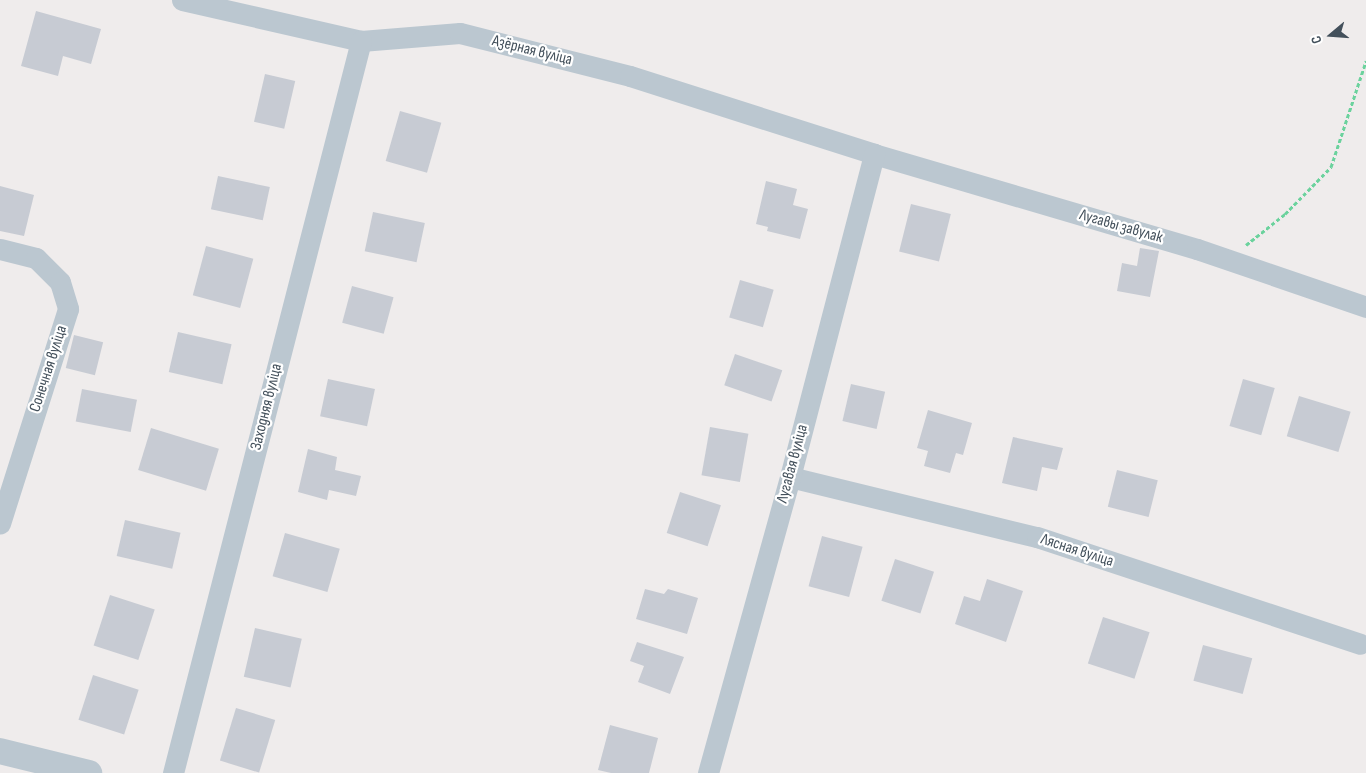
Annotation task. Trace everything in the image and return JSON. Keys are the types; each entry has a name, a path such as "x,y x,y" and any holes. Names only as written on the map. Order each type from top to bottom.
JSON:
{"street":[{"name":"Азёрная вуліца","path":"182,0 361,41 460,32 630,76 874,154"},
{"name":"Заходняя вуліца","path":"173,773 361,41"},
{"name":"Лугавы завулак","path":"874,154 1228,259 1366,307"},
{"name":"Лугавая вуліца","path":"708,773 790,477 874,154"},
{"name":"Сонечная вуліца","path":"0,249 36,258 60,282 68,308 0,523"},
{"name":"Лясная вуліца","path":"790,477 1037,537 1360,644"},
{"path":"0,752 89,773"}],"path":[{"path":"1228,259 1285,214 1331,167 1366,61"}],"building":[{"path":"36,11 101,29 91,64 63,56 58,76 21,66"},
{"path":"265,74 295,81 284,129 254,122"},
{"path":"400,111 441,123 427,173 386,161"},
{"path":"218,176 270,187 263,220 211,209"},
{"path":"766,181 797,189 793,205 808,209 800,239 767,231 768,227 756,224"},
{"path":"0,186 34,195 24,236 0,231"},
{"path":"911,204 951,214 939,261 899,252"},
{"path":"373,212 425,223 417,262 365,251"},
{"path":"206,246 253,259 240,308 193,295"},
{"path":"1140,248 1159,251 1150,297 1117,291 1122,263 1137,266"},
{"path":"740,280 774,290 763,327 729,317"},
{"path":"352,286 394,297 384,334 342,323"},
{"path":"178,332 232,344 222,384 169,372"},
{"path":"74,335 103,342 95,375 66,368"},
{"path":"735,354 782,370 772,401 724,385"},
{"path":"328,379 375,389 367,426 320,416"},
{"path":"1243,379 1275,388 1261,435 1229,426"},
{"path":"851,384 885,392 877,429 842,421"},
{"path":"82,389 137,400 131,432 76,421"},
{"path":"1299,396 1351,412 1338,452 1287,436"},
{"path":"928,410 972,423 963,455 956,453 950,473 924,466 928,451 917,448"},
{"path":"710,427 748,434 740,482 701,475"},
{"path":"151,428 219,449 206,491 138,470"},
{"path":"1013,437 1063,448 1057,470 1042,467 1037,491 1002,483"},
{"path":"308,449 337,457 335,470 361,476 356,496 329,490 327,500 298,492"},
{"path":"1117,470 1158,480 1149,517 1108,507"},
{"path":"680,492 721,505 708,546 667,533"},
{"path":"125,520 181,533 172,569 117,556"},
{"path":"285,533 340,549 327,592 273,576"},
{"path":"822,536 863,547 849,597 809,586"},
{"path":"895,559 934,572 920,614 881,601"},
{"path":"987,579 1023,591 1006,642 955,624 964,596 980,601"},
{"path":"645,589 664,594 668,589 698,598 687,634 636,619"},
{"path":"110,595 155,610 138,660 94,645"},
{"path":"1103,617 1150,632 1134,679 1088,664"},
{"path":"255,628 302,639 291,688 244,677"},
{"path":"637,642 684,657 670,694 638,682 644,666 630,661"},
{"path":"1203,645 1252,658 1243,694 1193,681"},
{"path":"93,675 139,690 124,735 78,720"},
{"path":"236,708 275,720 259,773 220,761"},
{"path":"610,725 658,738 649,773 611,773 598,770"}]}
